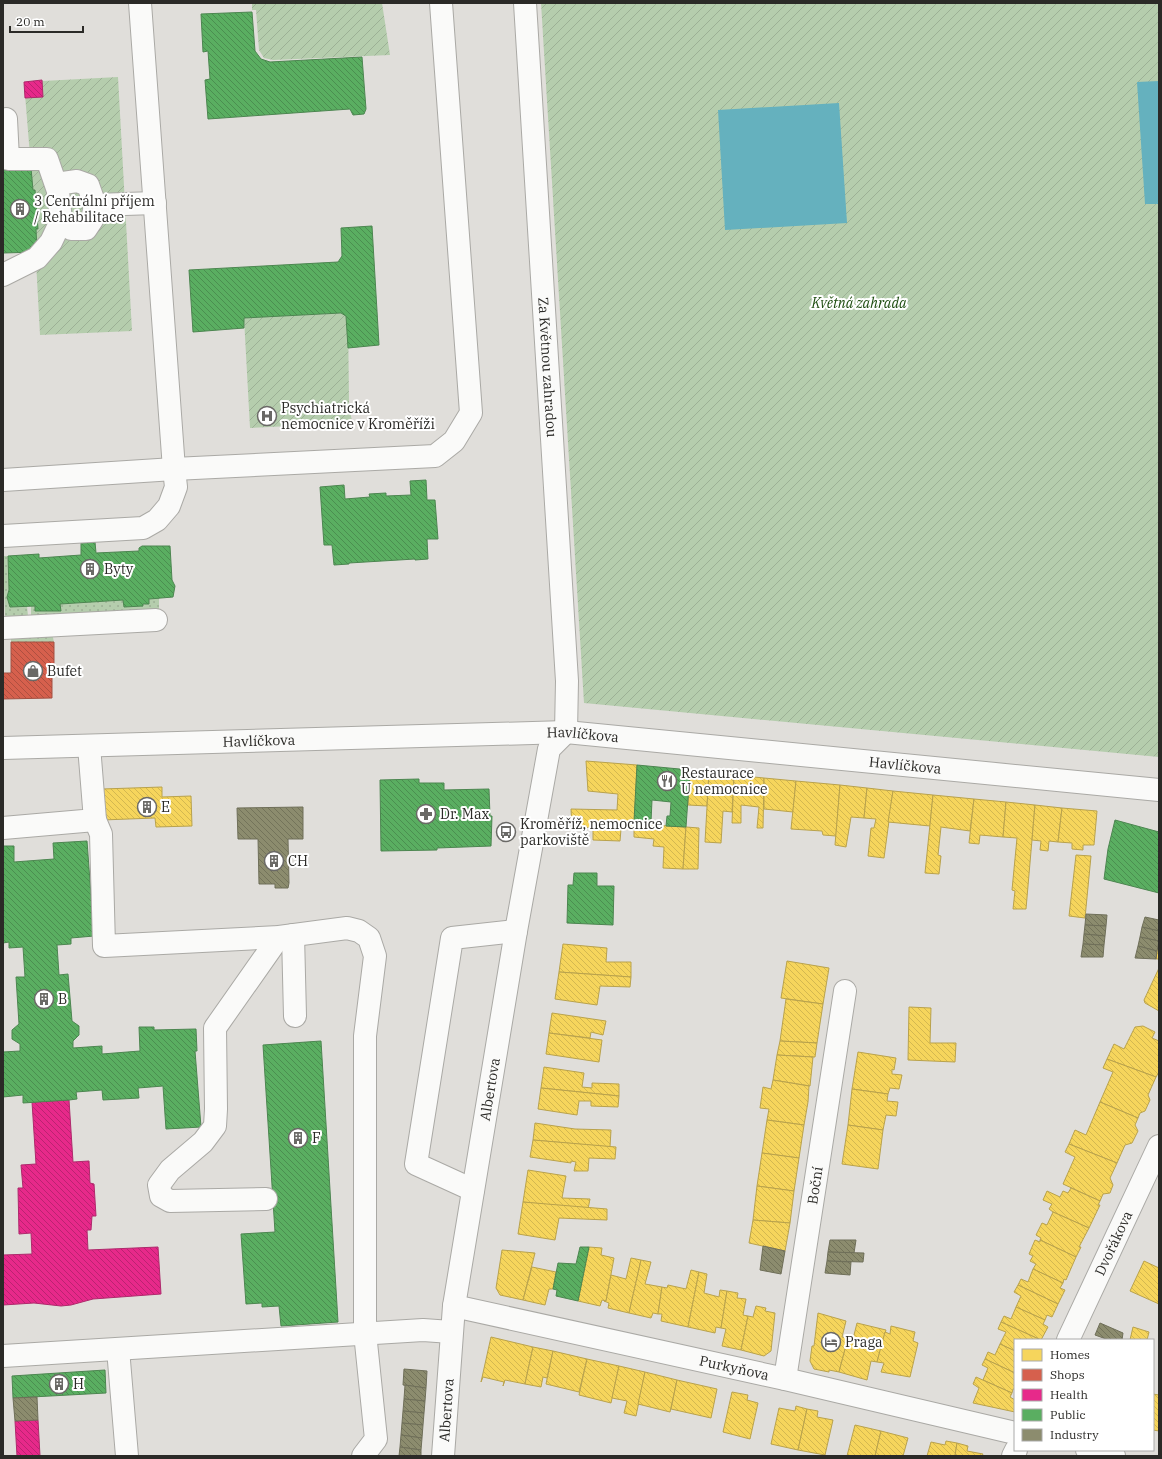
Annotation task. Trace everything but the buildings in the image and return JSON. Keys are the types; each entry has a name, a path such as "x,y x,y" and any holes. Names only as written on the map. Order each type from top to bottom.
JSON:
{"street":[{"path":"3,536 143,528 157,520 168,506 176,487 140,3"},
{"path":"3,480 174,469 435,456 454,441 471,413 441,3"},
{"name":"Za Květnou zahradou","path":"525,3 567,681 566,732"},
{"path":"3,120 6,119 8,159 47,159 58,191 61,221 51,242 37,258 3,274"},
{"path":"58,191 63,184 77,181 88,185 96,205 92,220 86,229 71,229 61,221"},
{"path":"96,205 154,203"},
{"path":"3,628 156,620"},
{"name":"Havlíčkova","path":"3,748 566,732 1159,790"},
{"name":"Albertova","path":"443,1456 454,1306 516,931 549,749 566,732"},
{"path":"89,746 95,820 101,834 104,946 286,936 347,928 359,931 369,938 375,956 365,1036 365,1333 376,1440 363,1456"},
{"path":"3,828 95,820"},
{"path":"474,1190 416,1164 452,938 516,931"},
{"path":"286,936 295,1016"},
{"path":"266,1199 170,1201 161,1196 158,1185 170,1170 203,1142 215,1126 216,1028 286,936"},
{"name":"Boční","path":"784,1379 845,991"},
{"name":"Dvořákova","path":"1068,1339 1159,1146"},
{"name":"Purkyňova","path":"454,1306 784,1379 1014,1433"},
{"path":"3,1356 365,1333 423,1330 451,1332"},
{"path":"118,1349 127,1456"},
{"path":"1092,1451 1114,1456"}],"green space":[{"path":"252,3 382,3 390,55 273,60 264,58 259,50 256,10 252,10"},
{"name":"Květná zahrada","path":"541,3 1159,3 1159,757 584,703"},
{"path":"118,77 132,331 40,335 31,168 24,82"},
{"path":"348,313 349,402 352,423 250,428 244,318"},
{"path":"3,556 8,556 9,590 7,597 10,607 27,606 28,616 5,618"},
{"path":"159,598 159,614 31,616 31,606 35,606 35,611 60,611 60,604 123,600 124,607 143,606 149,599"},
{"path":"11,632 52,634 54,642 11,642"}],"water":[{"path":"1159,81 1159,204 1145,204 1137,82"},
{"path":"839,103 847,223 725,230 718,110"}],"place":[{"name":"3 Centrální příjem / Rehabilitace","path":"20,209"},
{"name":"Psychiatrická nemocnice v Kroměříži","path":"267,416"},
{"name":"Byty","path":"90,569"},
{"name":"Bufet","path":"33,671"},
{"name":"Restaurace U nemocnice","path":"667,781"},
{"name":"E","path":"147,807"},
{"name":"Dr. Max","path":"426,814"},
{"name":"Kroměříž, nemocnice parkoviště","path":"506,832"},
{"name":"CH","path":"274,861"},
{"name":"B","path":"44,999"},
{"name":"F","path":"298,1138"},
{"name":"Praga","path":"831,1342"},
{"name":"H","path":"59,1384"}]}
